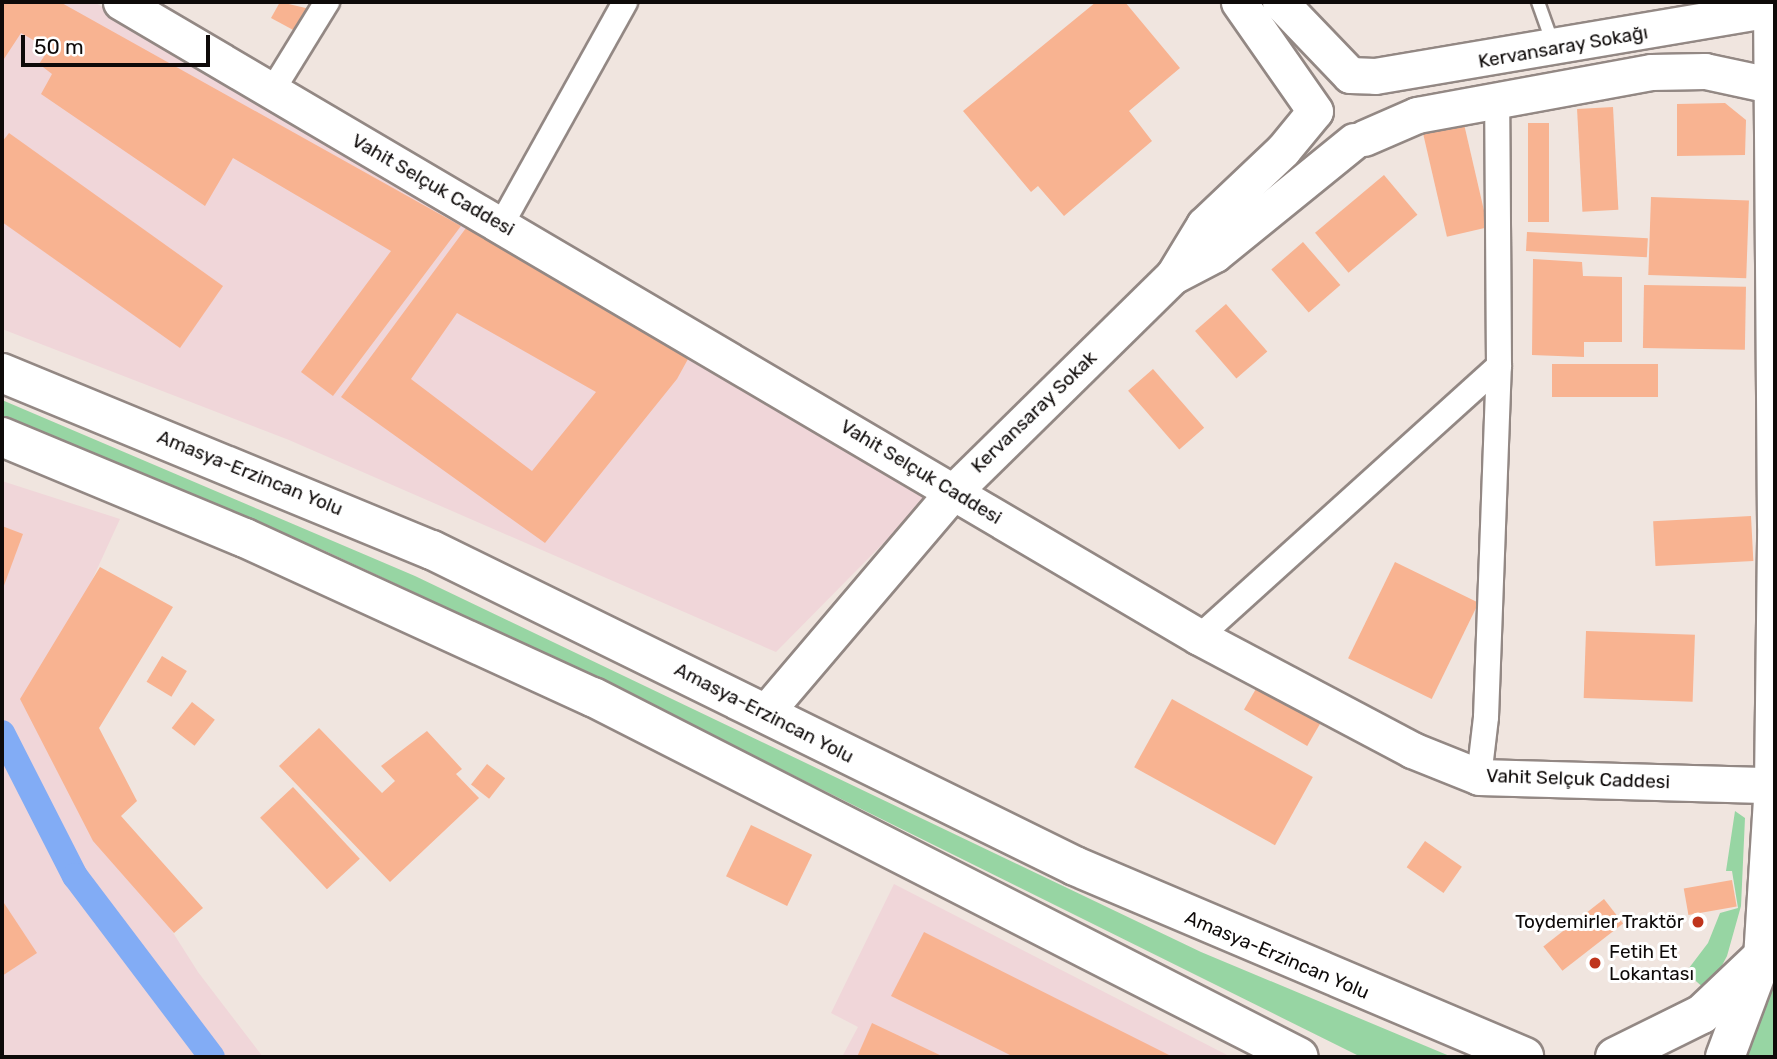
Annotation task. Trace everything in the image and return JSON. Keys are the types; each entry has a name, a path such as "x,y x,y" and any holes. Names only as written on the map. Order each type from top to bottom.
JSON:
{"highway":[{"name":"Amasya-Erzincan Yolu","path":"2,373 432,550 1075,866 1524,1057"},
{"path":"2,437 257,544 593,696 1299,1057"},
{"path":"1615,1057 1702,1014 1761,957"},
{"path":"1725,1057 1761,957"}],"street":[{"name":"Vahit Selçuk Caddesi","path":"121,2 1199,637 1412,750 1479,777 1772,785"},
{"path":"272,91 327,2"},
{"path":"501,225 625,2"},
{"path":"1239,2 1332,138 1359,140 1379,123 1381,102 1370,83 1350,75 1280,2"},
{"path":"1761,957 1772,785 1775,524 1772,41"},
{"name":"Kervansaray Sokağı","path":"1315,111 1321,89 1350,75 1400,74 1555,49 1772,41"},
{"name":"Kervansaray Sokağı","path":"1359,140 1417,115 1497,99 1651,72 1705,71 1772,41"},
{"path":"1479,777 1486,717 1499,366 1497,99"},
{"name":"Kervansaray Sokak","path":"764,714 954,491 1174,276 1203,225 1283,150 1315,111"},
{"name":"Kervansaray Sokak","path":"1174,276 1215,254 1359,140"},
{"path":"1199,637 1499,366"}],"lane":[{"path":"1538,2 1555,49"}],"shaded area":[{"path":"2,2 94,2 928,498 776,652 289,440 2,329"},
{"path":"2,481 120,519 49,674 104,824 198,972 263,1057 2,1057"},
{"path":"894,884 1231,1057 842,1057 858,1027 831,1013"}],"green space":[{"path":"2,400 415,576 1201,952 1452,1057 1361,1057 573,666 323,550 2,417"},
{"path":"1735,811 1745,818 1741,906 1727,956 1708,992 1686,972 1708,943 1720,913 1738,908 1732,871 1726,871"},
{"path":"1775,956 1775,1057 1742,1057"}],"building":[{"path":"2,2 60,2 461,226 333,396 301,372 391,251 233,158 205,206 41,94 52,74 39,64 49,49 21,33 2,62"},
{"path":"280,2 310,9 297,32 271,18"},
{"path":"1096,2 1125,2 1180,68 1129,111 1152,141 1064,216 1038,186 1031,192 963,111"},
{"path":"1725,103 1746,120 1745,155 1677,156 1677,104"},
{"path":"1613,107 1618,210 1582,212 1577,109"},
{"path":"1528,123 1549,123 1549,222 1528,222"},
{"path":"1464,124 1488,227 1447,237 1423,133"},
{"path":"9,133 223,286 180,348 2,222 2,142"},
{"path":"1384,175 1417,215 1348,273 1315,233"},
{"path":"1651,197 1749,200 1746,278 1648,275"},
{"path":"466,228 688,359 677,379 545,543 341,397","holes":["457,313 596,392 532,471 411,379"]},
{"path":"1527,232 1648,238 1647,257 1526,251"},
{"path":"1303,242 1340,285 1309,313 1271,270"},
{"path":"1533,259 1582,262 1583,276 1622,277 1622,342 1584,342 1584,357 1532,355"},
{"path":"1644,285 1746,287 1745,350 1643,348"},
{"path":"1226,304 1267,352 1236,378 1195,331"},
{"path":"1552,364 1658,364 1658,397 1552,397"},
{"path":"1153,369 1204,428 1179,450 1128,391"},
{"path":"1751,516 1753,561 1655,566 1653,521"},
{"path":"2,526 23,534 2,591"},
{"path":"1395,562 1479,603 1432,699 1348,658"},
{"path":"100,567 173,607 99,728 137,801 121,816 203,908 174,933 93,841 20,699"},
{"path":"1586,631 1695,635 1693,702 1584,698"},
{"path":"162,656 187,671 171,697 147,682"},
{"path":"1257,687 1320,724 1307,746 1244,710"},
{"path":"1172,699 1313,777 1275,845 1134,767"},
{"path":"192,702 215,720 195,746 172,728"},
{"path":"319,728 382,793 395,781 381,766 427,731 462,769 456,774 479,798 390,882 279,766"},
{"path":"487,764 505,778 489,799 471,784"},
{"path":"293,787 360,859 327,889 260,818"},
{"path":"751,825 812,855 787,906 726,876"},
{"path":"1425,841 1462,867 1444,893 1407,867"},
{"path":"1732,880 1737,907 1688,915 1684,889"},
{"path":"1604,899 1623,923 1562,971 1543,946"},
{"path":"2,900 37,953 2,976"},
{"path":"924,932 1173,1057 1014,1057 891,996"},
{"path":"872,1023 944,1057 857,1057"}],"waterway":[{"path":"2,733 75,876 212,1057"}],"place":[{"name":"Toydemirler Traktör","path":"1698,922"},
{"name":"Fetih Et Lokantası","path":"1595,963"}]}
